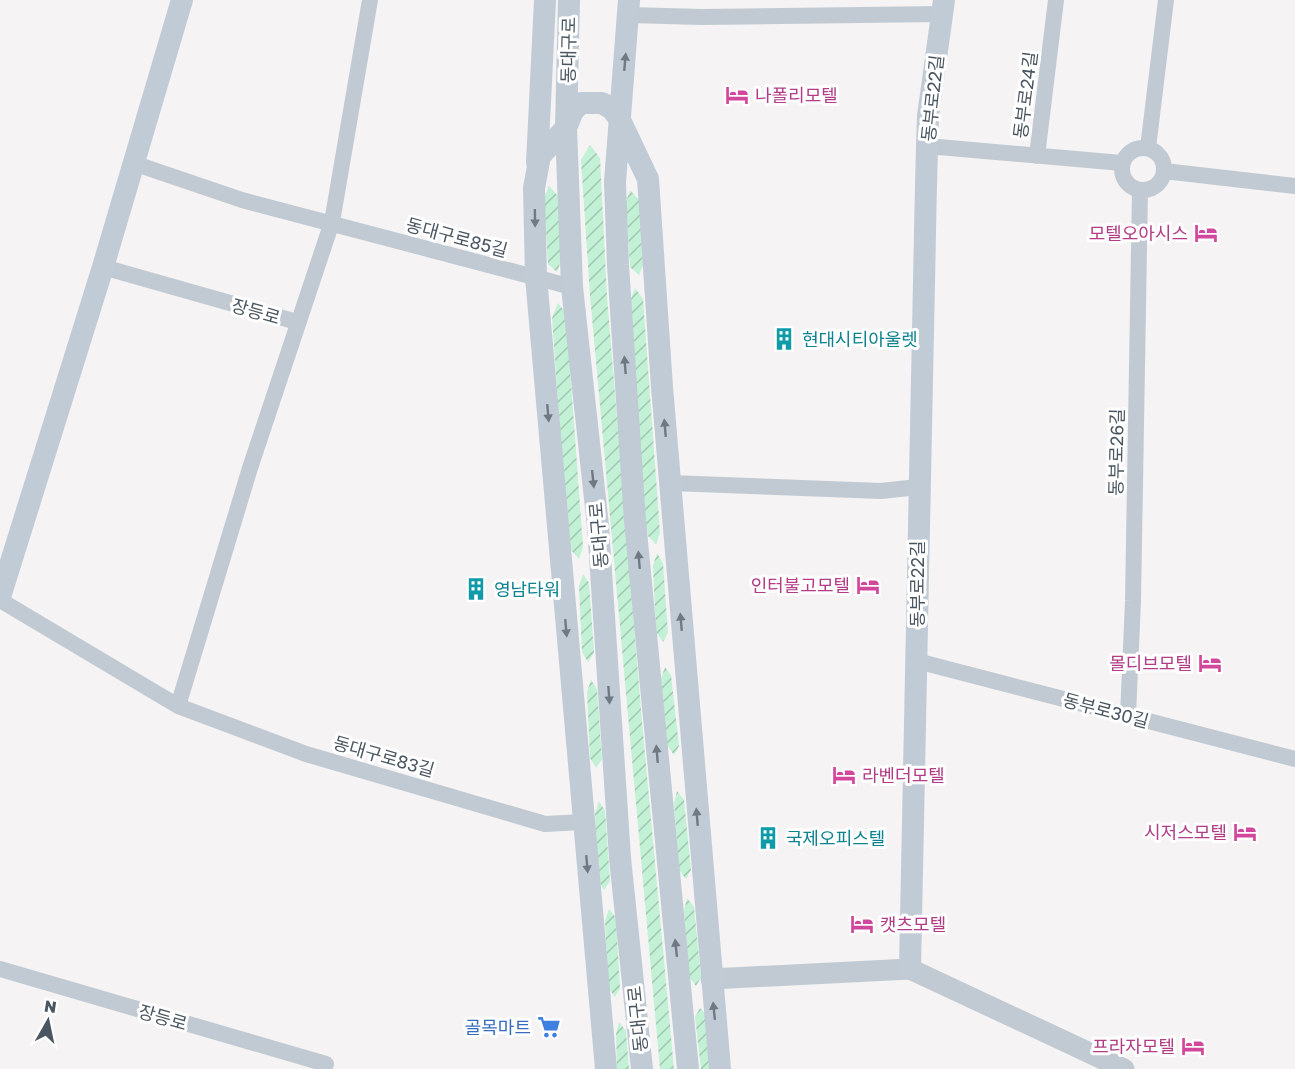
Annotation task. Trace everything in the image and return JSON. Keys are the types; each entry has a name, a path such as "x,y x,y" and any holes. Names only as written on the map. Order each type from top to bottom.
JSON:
{"main road":[{"path":"0,599 103,267 182,0"},
{"path":"545,0 539,145 534,188 536,277 606,1069"},
{"name":"동대구로","path":"569,0 566,128 572,287 598,526 620,858 642,1069"},
{"path":"629,7 615,182 618,265 635,521 688,1069"},
{"name":"동부로22길","path":"910,969 917,661 918,487 928,116 943,7"},
{"path":"534,188 540,156 566,128 573,111 581,103 602,103 612,109 620,120 648,179 670,483 720,1069"}],"street":[{"path":"297,322 332,222 370,0"},
{"name":"동부로24길","path":"927,146 1037,156 1056,0"},
{"path":"1148,148 1166,0"},
{"path":"629,7 943,7"},
{"path":"1137,148 1148,148 1155,151 1161,158 1164,171 1158,183 1153,187 1140,190 1127,183 1122,163 1137,148"},
{"path":"1037,156 1122,163"},
{"name":"동대구로85길","path":"133,163 242,200 572,287"},
{"path":"1164,171 1295,186"},
{"name":"동부로26길","path":"1128,716 1133,601 1140,190"},
{"name":"장등로","path":"103,267 297,322 178,706"},
{"path":"670,483 881,491 918,487"},
{"name":"동대구로83길","path":"0,599 178,706 306,754 545,824 583,822"},
{"name":"동부로30길","path":"917,661 1295,759"},
{"name":"장등로","path":"0,969 325,1066"},
{"path":"711,980 910,969 1124,1069"}],"green space":[{"path":"590,145 600,158 607,297 642,722 674,1069 660,1069 590,295 581,160"},
{"path":"549,186 558,196 561,261 557,272 548,264 544,199"},
{"path":"630,190 639,200 643,265 639,275 630,267 626,202"},
{"path":"635,288 643,299 660,533 656,544 648,536 644,515 629,304"},
{"path":"558,303 566,313 583,547 579,559 571,550 567,529 552,318"},
{"path":"657,553 663,563 668,633 663,642 656,632 653,566"},
{"path":"583,574 589,583 594,653 588,662 582,652 579,586"},
{"path":"665,667 671,675 679,746 674,755 667,745 661,679"},
{"path":"591,680 597,689 602,759 596,768 590,758 587,692"},
{"path":"677,791 684,800 691,870 686,879 679,870 674,804"},
{"path":"599,801 605,811 610,881 604,890 598,880 595,814"},
{"path":"687,898 694,907 701,977 696,986 689,977 684,911"},
{"path":"609,909 616,918 620,988 615,997 608,987 605,921"},
{"path":"700,1008 707,1015 712,1069 701,1069 695,1017"},
{"path":"619,1022 626,1031 629,1069 617,1069 616,1034"}],"place":[{"name":"나폴리모텔","path":"737,95"},
{"name":"모텔오아시스","path":"1206,233"},
{"name":"현대시티아울렛","path":"784,339"},
{"name":"인터불고모텔","path":"868,585"},
{"name":"영남타워","path":"476,589"},
{"name":"몰디브모텔","path":"1210,663"},
{"name":"라벤더모텔","path":"844,775"},
{"name":"시저스모텔","path":"1245,832"},
{"name":"국제오피스텔","path":"768,838"},
{"name":"캣츠모텔","path":"862,924"},
{"name":"골목마트","path":"549,1027"},
{"name":"프라자모텔","path":"1193,1046"}]}
